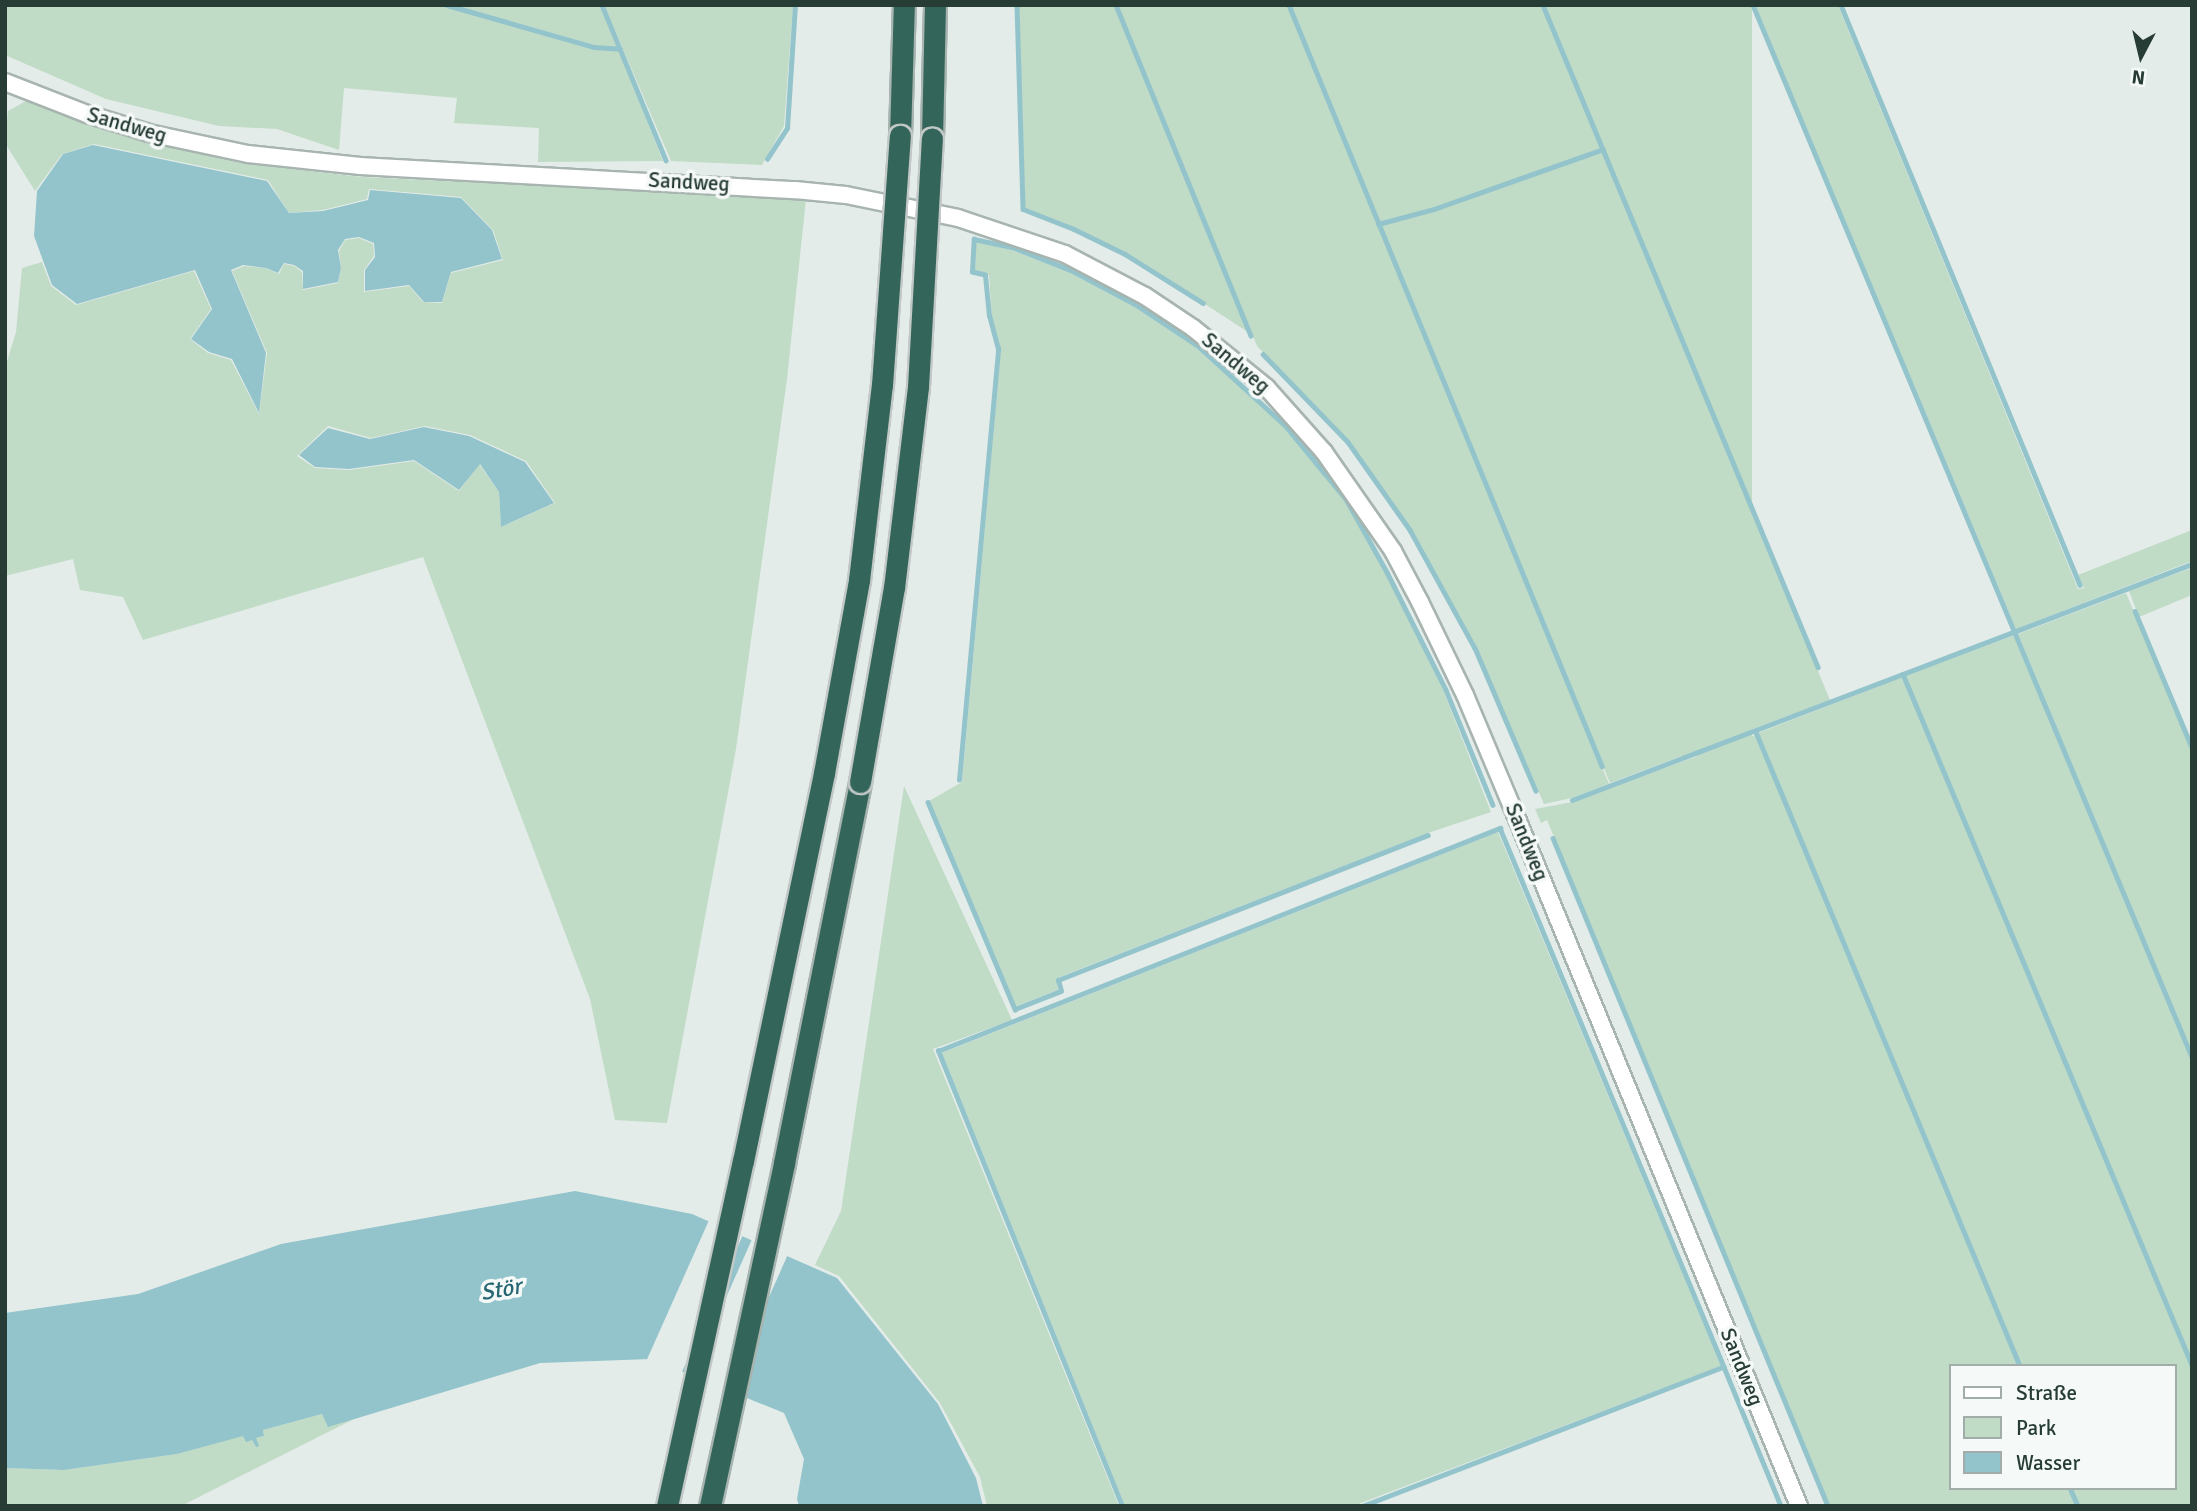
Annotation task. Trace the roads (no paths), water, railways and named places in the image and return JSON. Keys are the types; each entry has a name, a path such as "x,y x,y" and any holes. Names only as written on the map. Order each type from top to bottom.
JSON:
{"highway":[{"path":"667,1506 824,773 859,580 882,385 900,136 904,5"},
{"path":"710,1506 787,1149 860,782 894,588 918,387 932,138 935,5"}],"street":[{"name":"Sandweg","path":"5,82 87,114 136,129 247,154 360,166 795,190 846,195 958,218 1065,254 1145,296 1193,328 1267,387 1324,452 1393,551 1420,602 1465,695 1513,809 1799,1506"}],"water":[{"path":"93,145 267,181 289,213 323,211 368,200 370,190 461,198 492,230 502,259 451,272 442,302 424,302 409,285 365,291 365,270 375,257 374,243 359,237 345,239 338,250 341,268 338,282 303,289 303,271 284,263 278,273 266,268 243,265 231,270 266,353 259,413 232,359 209,352 191,339 212,309 195,270 77,304 52,285 34,236 37,191 63,154"},
{"path":"424,427 469,436 525,462 554,503 501,527 499,492 480,464 459,490 414,460 349,469 315,467 299,455 328,428 370,439"},
{"name":"Stör","path":"575,1191 692,1214 837,1278 938,1404 976,1478 983,1506 799,1506 797,1499 804,1459 784,1413 651,1359 540,1363 328,1427 322,1414 263,1430 264,1436 256,1438 259,1446 256,1447 252,1440 246,1442 243,1436 177,1454 64,1470 5,1468 5,1313 138,1294 281,1244"}],"waterway":[{"path":"447,5 594,47 620,49"},
{"path":"602,5 666,160"},
{"path":"767,159 787,128 795,5"},
{"path":"1017,5 1023,209 1074,229 1125,254 1203,303"},
{"path":"1116,5 1251,335"},
{"path":"1289,5 1602,766"},
{"path":"1543,5 1818,667"},
{"path":"1753,5 2192,1057"},
{"path":"1841,5 2080,585"},
{"path":"1378,224 1434,209 1603,149"},
{"path":"959,780 998,349 989,316 985,275 972,272 974,239 1012,247 1071,270 1135,304 1197,345 1285,425 1346,499 1387,572 1446,690 1493,805"},
{"path":"1263,354 1348,442 1410,530 1475,648 1536,791"},
{"path":"1572,800 2192,564"},
{"path":"2135,611 2192,747"},
{"path":"1903,674 2192,1365"},
{"path":"1756,732 2019,1364"},
{"path":"928,802 1015,1009 1061,991 1058,980 1428,835"},
{"path":"1122,1506 938,1051 1500,828 1724,1367 1363,1506"},
{"path":"1553,838 1828,1506"},
{"path":"1724,1367 1781,1506"},
{"path":"2071,1490 2078,1506"}]}
